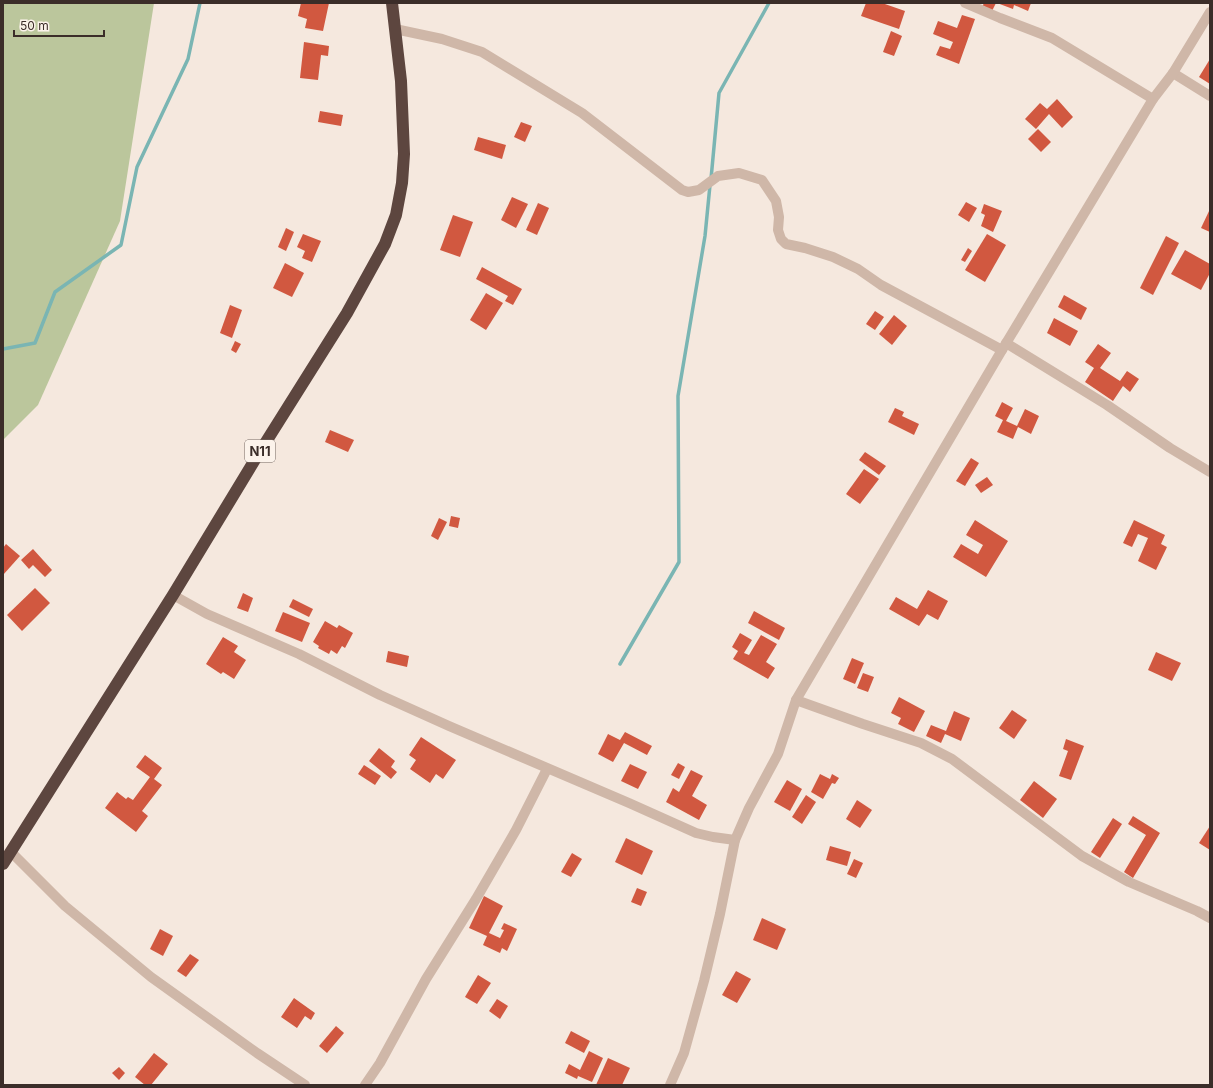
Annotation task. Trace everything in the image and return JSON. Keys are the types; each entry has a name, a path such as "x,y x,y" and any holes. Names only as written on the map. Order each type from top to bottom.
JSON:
{"highway":[{"name":"N11","path":"3,864 173,594 258,453 347,312 385,244 396,215 402,183 404,154 401,81 392,3"}],"street":[{"path":"965,3 1052,38 1153,99"},
{"path":"670,1085 684,1053 704,981 720,914 735,840 749,808 778,754 796,700 1004,346 1153,99 1173,73 1210,12"},
{"path":"395,29 442,39 482,52 582,113 682,190 688,192 699,190 718,176 739,173 762,180 776,201 779,217 778,230 781,239 786,244 805,248 833,257 858,269 881,285 1004,346 1107,405 1170,448 1210,472"},
{"path":"1173,73 1210,96"},
{"path":"173,594 208,614 299,654 380,695 547,769 696,833 735,840"},
{"path":"796,700 921,743 952,759 1082,856 1129,882 1198,911 1210,918"},
{"path":"366,1085 426,979 476,899 512,837 547,769"},
{"path":"11,852 64,906 152,977 257,1053 305,1085"}],"green space":[{"path":"3,3 154,3 120,221 38,405 3,440"}],"building":[{"path":"301,3 329,3 323,31 305,28 307,19 298,16"},
{"path":"866,3 882,3 905,11 899,29 861,16"},
{"path":"984,3 996,3 992,11 982,7"},
{"path":"997,3 1031,3 1028,11 1014,5 1013,9"},
{"path":"962,15 975,19 959,64 936,55 940,46 950,49 953,42 933,34 938,21 957,28"},
{"path":"891,31 902,36 894,56 883,52"},
{"path":"304,42 329,46 328,56 321,55 318,80 300,78"},
{"path":"1210,59 1210,84 1199,77"},
{"path":"1057,99 1073,117 1062,128 1049,114 1036,129 1025,119 1040,103 1047,109"},
{"path":"320,111 343,115 341,126 318,122"},
{"path":"521,122 532,126 525,142 514,137"},
{"path":"1038,129 1051,142 1041,152 1028,139"},
{"path":"478,137 506,145 502,159 474,150"},
{"path":"512,197 528,204 516,228 501,220"},
{"path":"966,202 977,208 969,222 958,215"},
{"path":"538,203 549,208 537,235 526,230"},
{"path":"984,204 1002,211 993,232 981,226 985,215 981,213"},
{"path":"1210,209 1210,232 1201,228"},
{"path":"453,215 473,222 460,257 440,250"},
{"path":"286,228 294,232 286,251 278,247"},
{"path":"303,234 321,241 312,262 302,258 305,251 297,247"},
{"path":"987,234 1006,245 985,282 965,270"},
{"path":"1166,236 1179,243 1153,295 1140,288"},
{"path":"968,248 972,251 965,262 961,260"},
{"path":"1185,250 1210,264 1210,273 1201,290 1171,274"},
{"path":"285,263 304,273 292,297 273,288"},
{"path":"482,267 522,289 513,305 505,301 508,296 476,279"},
{"path":"486,293 503,303 486,330 470,320"},
{"path":"1064,295 1087,308 1081,320 1058,307"},
{"path":"230,305 242,310 232,338 220,333"},
{"path":"875,311 884,317 875,330 866,324"},
{"path":"894,315 907,326 892,345 879,334"},
{"path":"1054,318 1078,331 1070,346 1047,333"},
{"path":"235,341 241,344 236,353 231,350"},
{"path":"1098,344 1111,353 1100,368 1120,381 1127,371 1139,379 1130,392 1123,386 1113,401 1085,382 1094,368 1085,362"},
{"path":"1002,402 1013,408 1006,421 1017,426 1025,409 1039,416 1031,434 1018,427 1013,439 997,432 1003,420 995,416"},
{"path":"895,408 904,412 902,416 919,424 914,435 888,422"},
{"path":"330,430 354,440 348,452 325,442"},
{"path":"865,452 886,466 879,475 859,460"},
{"path":"971,458 979,463 965,486 956,481"},
{"path":"864,469 879,479 860,504 846,494"},
{"path":"987,477 993,485 981,493 975,485"},
{"path":"451,516 460,518 458,528 449,526"},
{"path":"439,518 447,522 438,540 431,536"},
{"path":"975,520 1008,541 986,577 953,557 961,544 978,554 983,545 966,535"},
{"path":"1134,520 1165,535 1161,544 1167,547 1156,570 1138,561 1148,538 1138,534 1132,547 1123,543"},
{"path":"6,544 20,556 3,575 3,548"},
{"path":"33,549 52,570 45,577 33,565 29,569 21,560"},
{"path":"35,588 50,603 22,631 7,615"},
{"path":"928,590 948,601 938,620 927,614 919,626 889,609 896,597 917,609"},
{"path":"243,593 253,598 248,612 237,608"},
{"path":"293,599 313,609 309,617 289,607"},
{"path":"754,611 785,628 779,640 748,623"},
{"path":"283,612 310,623 302,642 275,631"},
{"path":"325,621 337,628 339,625 353,633 345,648 342,646 337,654 331,650 329,654 318,648 319,646 313,642"},
{"path":"740,633 752,640 744,653 749,655 761,635 777,644 766,662 775,668 768,679 733,659 738,651 732,647"},
{"path":"223,637 238,646 234,652 246,660 234,679 223,672 221,674 206,664"},
{"path":"388,651 409,656 407,667 386,662"},
{"path":"1156,652 1181,663 1172,681 1148,670"},
{"path":"852,658 864,663 855,684 843,679"},
{"path":"863,673 874,677 868,692 857,688"},
{"path":"899,697 925,711 914,732 898,724 901,718 891,713"},
{"path":"1012,710 1027,720 1014,739 999,728"},
{"path":"954,711 970,718 961,741 945,734 941,743 926,736 931,725 946,731"},
{"path":"625,732 652,746 647,755 624,743 613,762 598,754 608,734 620,740"},
{"path":"421,737 456,760 443,779 436,774 430,783 410,769 416,760 409,755"},
{"path":"1066,739 1084,746 1071,780 1059,776 1068,751 1063,749"},
{"path":"379,748 395,761 391,767 397,772 391,779 369,761"},
{"path":"145,755 162,768 154,779 162,785 142,811 148,816 136,832 105,808 117,792 126,799 128,797 133,800 150,777 136,767"},
{"path":"678,763 685,767 679,779 671,775"},
{"path":"630,764 647,772 638,789 621,781"},
{"path":"364,765 381,776 375,785 358,774"},
{"path":"691,770 703,776 692,796 707,805 699,820 666,802 673,788 679,792"},
{"path":"820,774 830,779 832,774 839,778 835,784 832,783 823,799 811,792"},
{"path":"787,780 802,789 790,811 774,802"},
{"path":"1034,781 1057,799 1043,818 1020,800"},
{"path":"806,795 816,802 802,824 792,817"},
{"path":"857,800 872,810 860,828 846,819"},
{"path":"1133,816 1160,833 1133,878 1124,872 1146,835 1128,824"},
{"path":"1113,818 1122,824 1100,858 1091,852"},
{"path":"1210,826 1210,850 1199,843"},
{"path":"626,838 653,851 642,875 615,862"},
{"path":"830,846 851,852 847,866 826,860"},
{"path":"572,853 582,859 571,877 561,872"},
{"path":"854,859 863,863 856,878 847,874"},
{"path":"637,888 647,892 641,906 631,902"},
{"path":"484,896 503,906 489,933 500,938 504,930 501,929 504,923 517,929 507,951 502,948 500,953 483,945 487,936 469,928"},
{"path":"762,918 786,929 777,950 753,940"},
{"path":"160,929 173,936 163,956 150,949"},
{"path":"190,954 199,960 186,977 177,971"},
{"path":"736,971 751,979 737,1003 722,995"},
{"path":"478,975 491,983 477,1004 465,997"},
{"path":"294,998 315,1013 311,1020 305,1016 297,1028 281,1017"},
{"path":"497,999 508,1006 500,1019 489,1011"},
{"path":"336,1026 344,1033 327,1053 319,1046"},
{"path":"571,1031 590,1041 584,1053 565,1043"},
{"path":"589,1051 603,1058 592,1082 578,1076 577,1079 565,1073 569,1064 580,1070"},
{"path":"154,1053 168,1064 151,1085 145,1085 135,1077"},
{"path":"608,1058 630,1068 622,1085 596,1085"},
{"path":"119,1067 125,1073 119,1080 112,1073"}],"waterway":[{"path":"3,349 35,343 55,292 121,245 137,167 188,59 200,3"},
{"path":"711,179 719,93 769,3"},
{"path":"620,664 679,562 678,396 705,236 710,185"}]}
